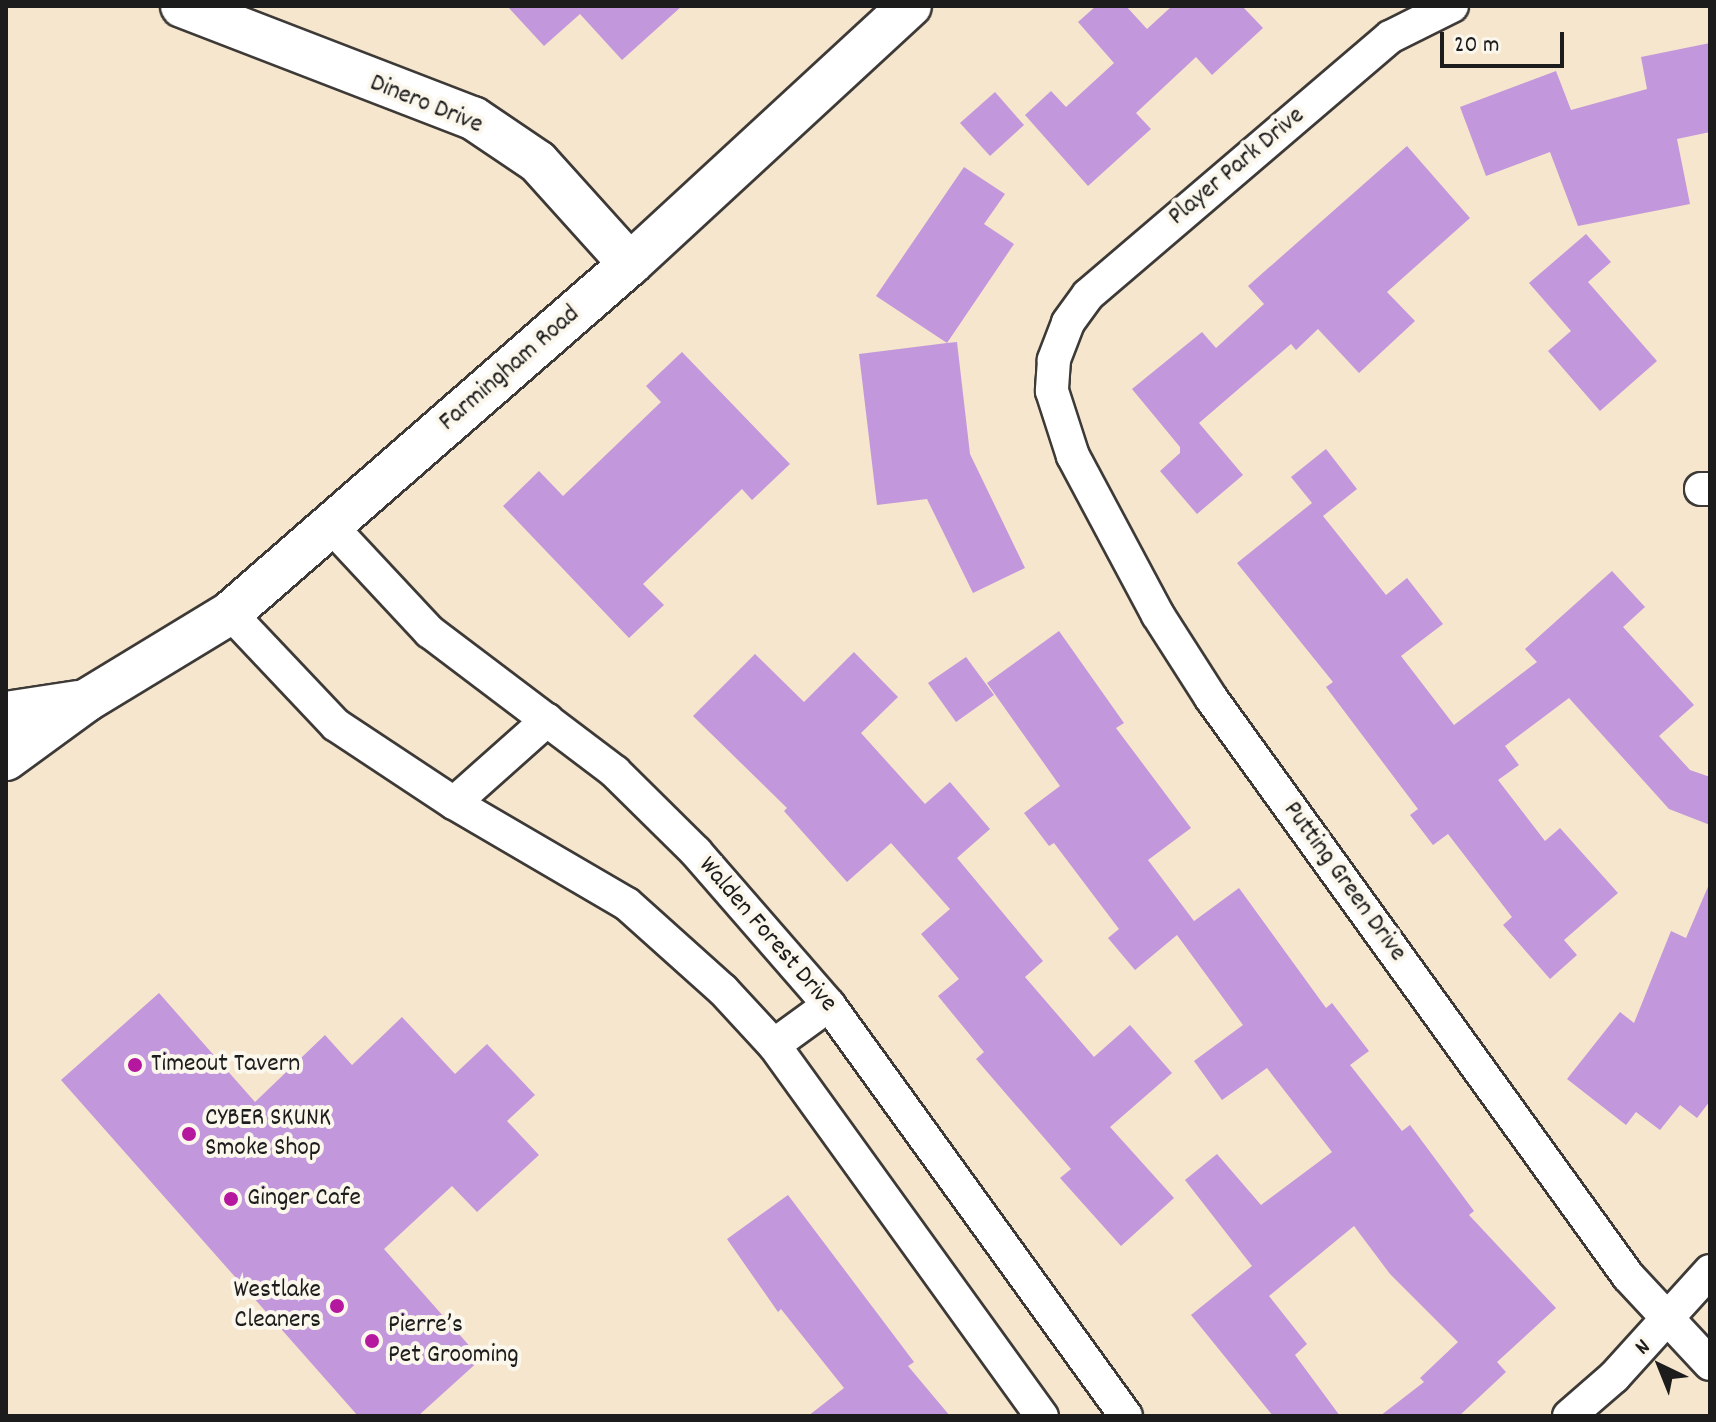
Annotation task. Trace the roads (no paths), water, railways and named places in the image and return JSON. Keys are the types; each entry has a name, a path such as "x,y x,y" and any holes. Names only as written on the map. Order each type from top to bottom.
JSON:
{"street":[{"name":"Dinero Drive","path":"182,6 473,118 538,162 630,264"},
{"name":"Farmingham Road","path":"6,759 87,700 131,678 230,613 630,264 910,6"},
{"name":"Player Park Drive","path":"1054,360 1068,323 1081,304 1131,256 1390,37 1452,6"},
{"name":"Putting Green Drive","path":"1054,360 1052,391 1058,421 1158,615 1211,698 1581,1211 1667,1322 1710,1364"},
{"name":"Walden Forest Drive","path":"331,526 430,632 615,772 696,852 829,1005 1126,1416"},
{"path":"230,613 336,725 454,803 627,904 723,990 774,1045 1042,1416"},
{"name":"Farmingham Road","path":"6,713 87,700"},
{"path":"454,803 547,720"},
{"path":"774,1045 829,1005"},
{"path":"1569,1416 1667,1322 1710,1271"}],"place":[{"name":"Timeout Tavern","path":"135,1065"},
{"name":"CYBER SKUNK Smoke Shop","path":"189,1134"},
{"name":"Ginger Cafe","path":"231,1199"},
{"name":"Westlake Cleaners","path":"337,1306"},
{"name":"Pierre’s Pet Grooming","path":"372,1341"}]}
